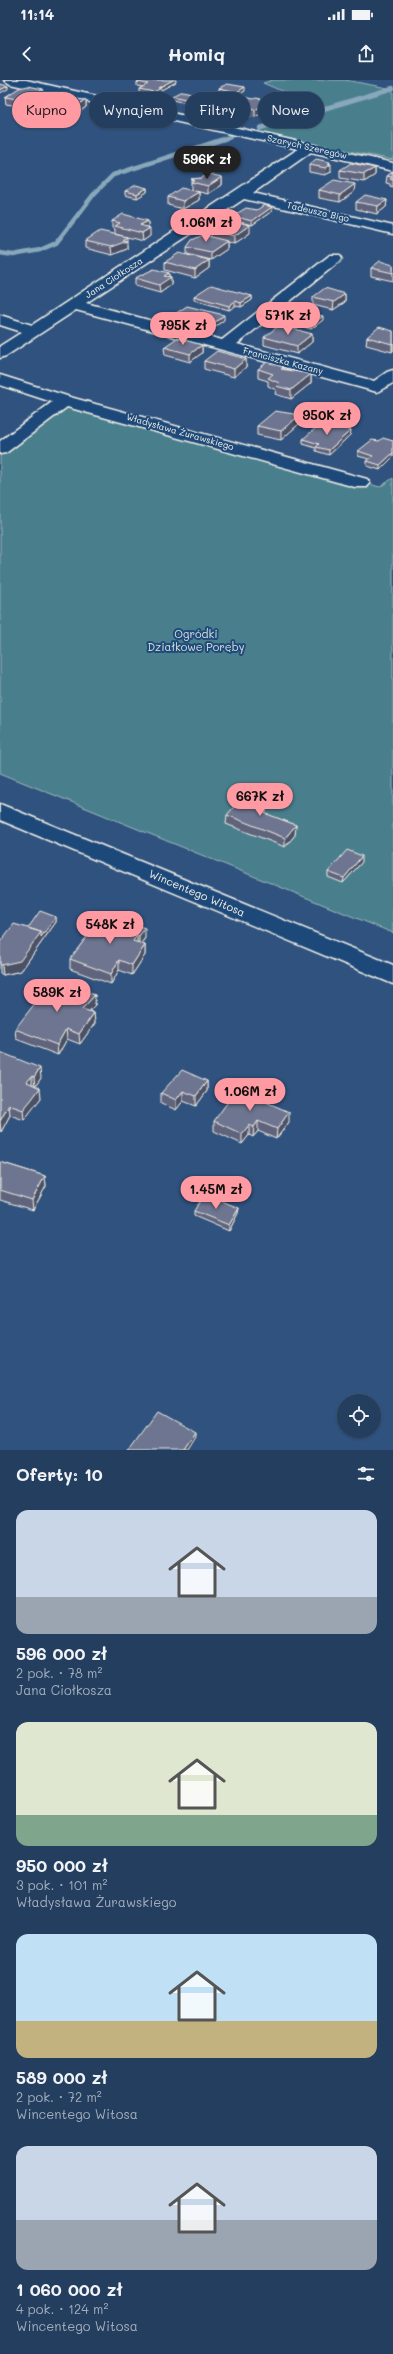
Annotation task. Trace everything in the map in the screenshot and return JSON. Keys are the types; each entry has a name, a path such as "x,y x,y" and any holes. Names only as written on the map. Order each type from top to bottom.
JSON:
{"street":[{"name":"Szarych Szeregów","path":"10,80 393,167"},
{"name":"Jana Ciołkosza","path":"0,354 34,330 242,194 308,148"},
{"name":"Tadeusza Bigo","path":"242,194 393,230"},
{"path":"224,346 335,258"},
{"name":"Franciszka Kazany","path":"74,304 377,387 393,375"},
{"path":"0,320 34,330"},
{"name":"Władysława Żurawskiego","path":"0,380 64,401 361,483"},
{"path":"0,449 64,401"},
{"name":"Wincentego Witosa","path":"0,810 393,975"}],"green space":[{"path":"273,80 345,80 393,89 393,160 256,132 265,128 324,128 324,92 284,92 263,83"},
{"name":"Ogródki Działkowe Poręby","path":"64,401 380,487 393,478 393,933 0,773 0,449"}],"building":[{"path":"141,80 173,80 158,88 161,88 154,92 139,89 148,84 137,82"},
{"path":"0,84 8,86 0,90"},
{"path":"227,84 245,87 237,92 219,88"},
{"path":"28,86 43,89 38,92 13,92 19,88"},
{"path":"182,91 187,92 185,92 185,99 177,97 177,94"},
{"path":"12,92 12,98 5,97"},
{"path":"250,98 258,98 258,108 255,110 250,109"},
{"path":"316,159 330,162 328,164 331,164 326,168 309,165"},
{"path":"351,163 375,168 364,174 340,170"},
{"path":"393,173 393,180 390,179 392,177 387,176"},
{"path":"209,174 222,177 208,186 191,182 194,180 191,179 201,178"},
{"path":"334,180 355,184 340,195 319,190"},
{"path":"136,185 147,188 137,194 125,191"},
{"path":"181,188 199,192 183,201 168,197"},
{"path":"365,195 387,200 378,206 356,202"},
{"path":"264,205 272,207 252,221 233,216 246,208 257,210"},
{"path":"123,214 148,221 140,225 150,228 142,233 115,226 120,223 112,221"},
{"path":"227,220 250,225 234,236 211,231 215,228 212,227"},
{"path":"100,231 127,237 123,240 127,241 111,247 85,241"},
{"path":"203,235 227,241 211,252 187,247 192,240"},
{"path":"179,253 209,260 195,270 165,262"},
{"path":"380,261 393,265 393,273 371,268"},
{"path":"154,269 169,273 164,276 171,277 159,285 135,278"},
{"path":"211,285 252,296 241,303 235,301 229,306 194,296"},
{"path":"325,288 345,294 334,302 313,297"},
{"path":"187,306 224,315 213,324 175,314"},
{"path":"297,309 323,316 311,325 284,318"},
{"path":"280,325 312,334 297,346 264,337"},
{"path":"379,327 393,331 392,344 367,337"},
{"path":"177,338 202,345 190,354 164,347"},
{"path":"217,351 246,359 234,369 204,361"},
{"path":"267,362 283,367 281,369 311,374 291,390 276,386 279,383 268,378 273,374 258,369"},
{"path":"275,411 300,415 281,431 257,426"},
{"path":"327,424 351,430 329,450 316,447 319,444 303,439 317,427 322,428"},
{"path":"383,438 393,441 393,453 380,465 367,461 373,456 358,451 372,440 379,441"},
{"path":"245,794 267,802 259,811 296,825 285,838 227,815"},
{"path":"347,850 362,856 344,878 328,872"},
{"path":"40,911 56,917 41,937 41,932 28,928"},
{"path":"104,914 145,928 133,941 145,945 132,965 119,960 111,974 70,959"},
{"path":"14,924 41,932 20,961 2,965 0,964 0,942"},
{"path":"53,980 95,995 82,1009 94,1013 79,1034 66,1029 57,1045 15,1029"},
{"path":"0,1052 40,1068 34,1077 32,1076 27,1082 40,1088 23,1110 9,1105 0,1121"},
{"path":"182,1070 207,1081 196,1096 183,1091 176,1100 161,1093"},
{"path":"237,1089 251,1095 256,1089 270,1096 266,1102 289,1112 277,1129 258,1121 254,1127 249,1125 242,1134 214,1121"},
{"path":"0,1162 45,1176 32,1200 0,1190"},
{"path":"204,1194 239,1208 229,1225 194,1211"},
{"path":"157,1411 195,1432 183,1450 129,1450"}],"waterway":[{"path":"324,109 393,88"},
{"path":"0,253 13,255 40,250 56,243 94,194 113,175 230,137"}]}
